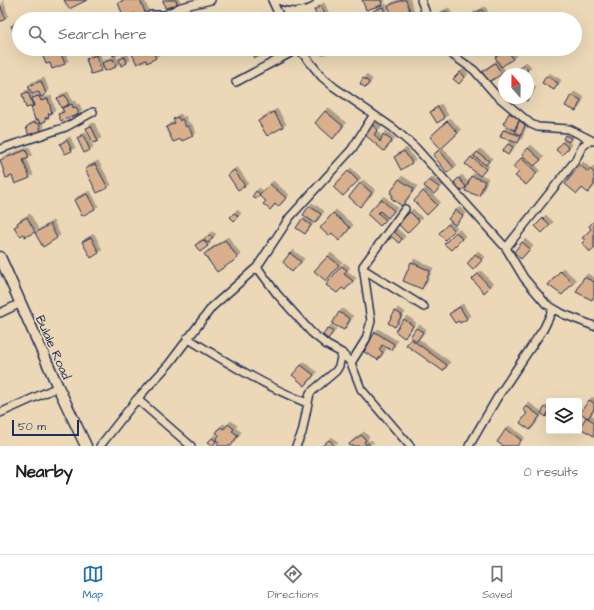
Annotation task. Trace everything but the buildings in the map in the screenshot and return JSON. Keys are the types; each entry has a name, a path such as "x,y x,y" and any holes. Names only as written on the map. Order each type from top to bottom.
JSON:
{"street":[{"path":"171,12 180,7 211,0"},
{"path":"272,0 278,12"},
{"path":"278,0 288,4 302,3 309,0"},
{"path":"421,0 425,12"},
{"path":"236,82 285,56"},
{"path":"304,56 322,77 343,95 407,139 506,248 531,288 553,309 594,326"},
{"path":"454,56 474,70 495,94 531,124 538,127 569,129 593,140 582,148 575,161 506,248"},
{"path":"0,149 66,127 93,112"},
{"path":"100,446 137,399 169,364 187,338 212,307 257,267 290,217 352,149 373,116"},
{"path":"351,363 366,339 372,321 363,269 365,262 405,209"},
{"name":"Bulale Road","path":"0,257 85,445"},
{"path":"257,267 277,294 311,332 327,345 342,353 351,363 361,389 410,446"},
{"path":"363,269 424,308"},
{"path":"0,313 21,303"},
{"path":"469,446 497,398 544,328 553,309"},
{"path":"187,338 238,369 282,393 307,403"},
{"path":"296,446 302,433 307,403 312,390 336,371 339,366 342,353"},
{"path":"0,413 58,387"},
{"path":"137,399 191,446"}]}
